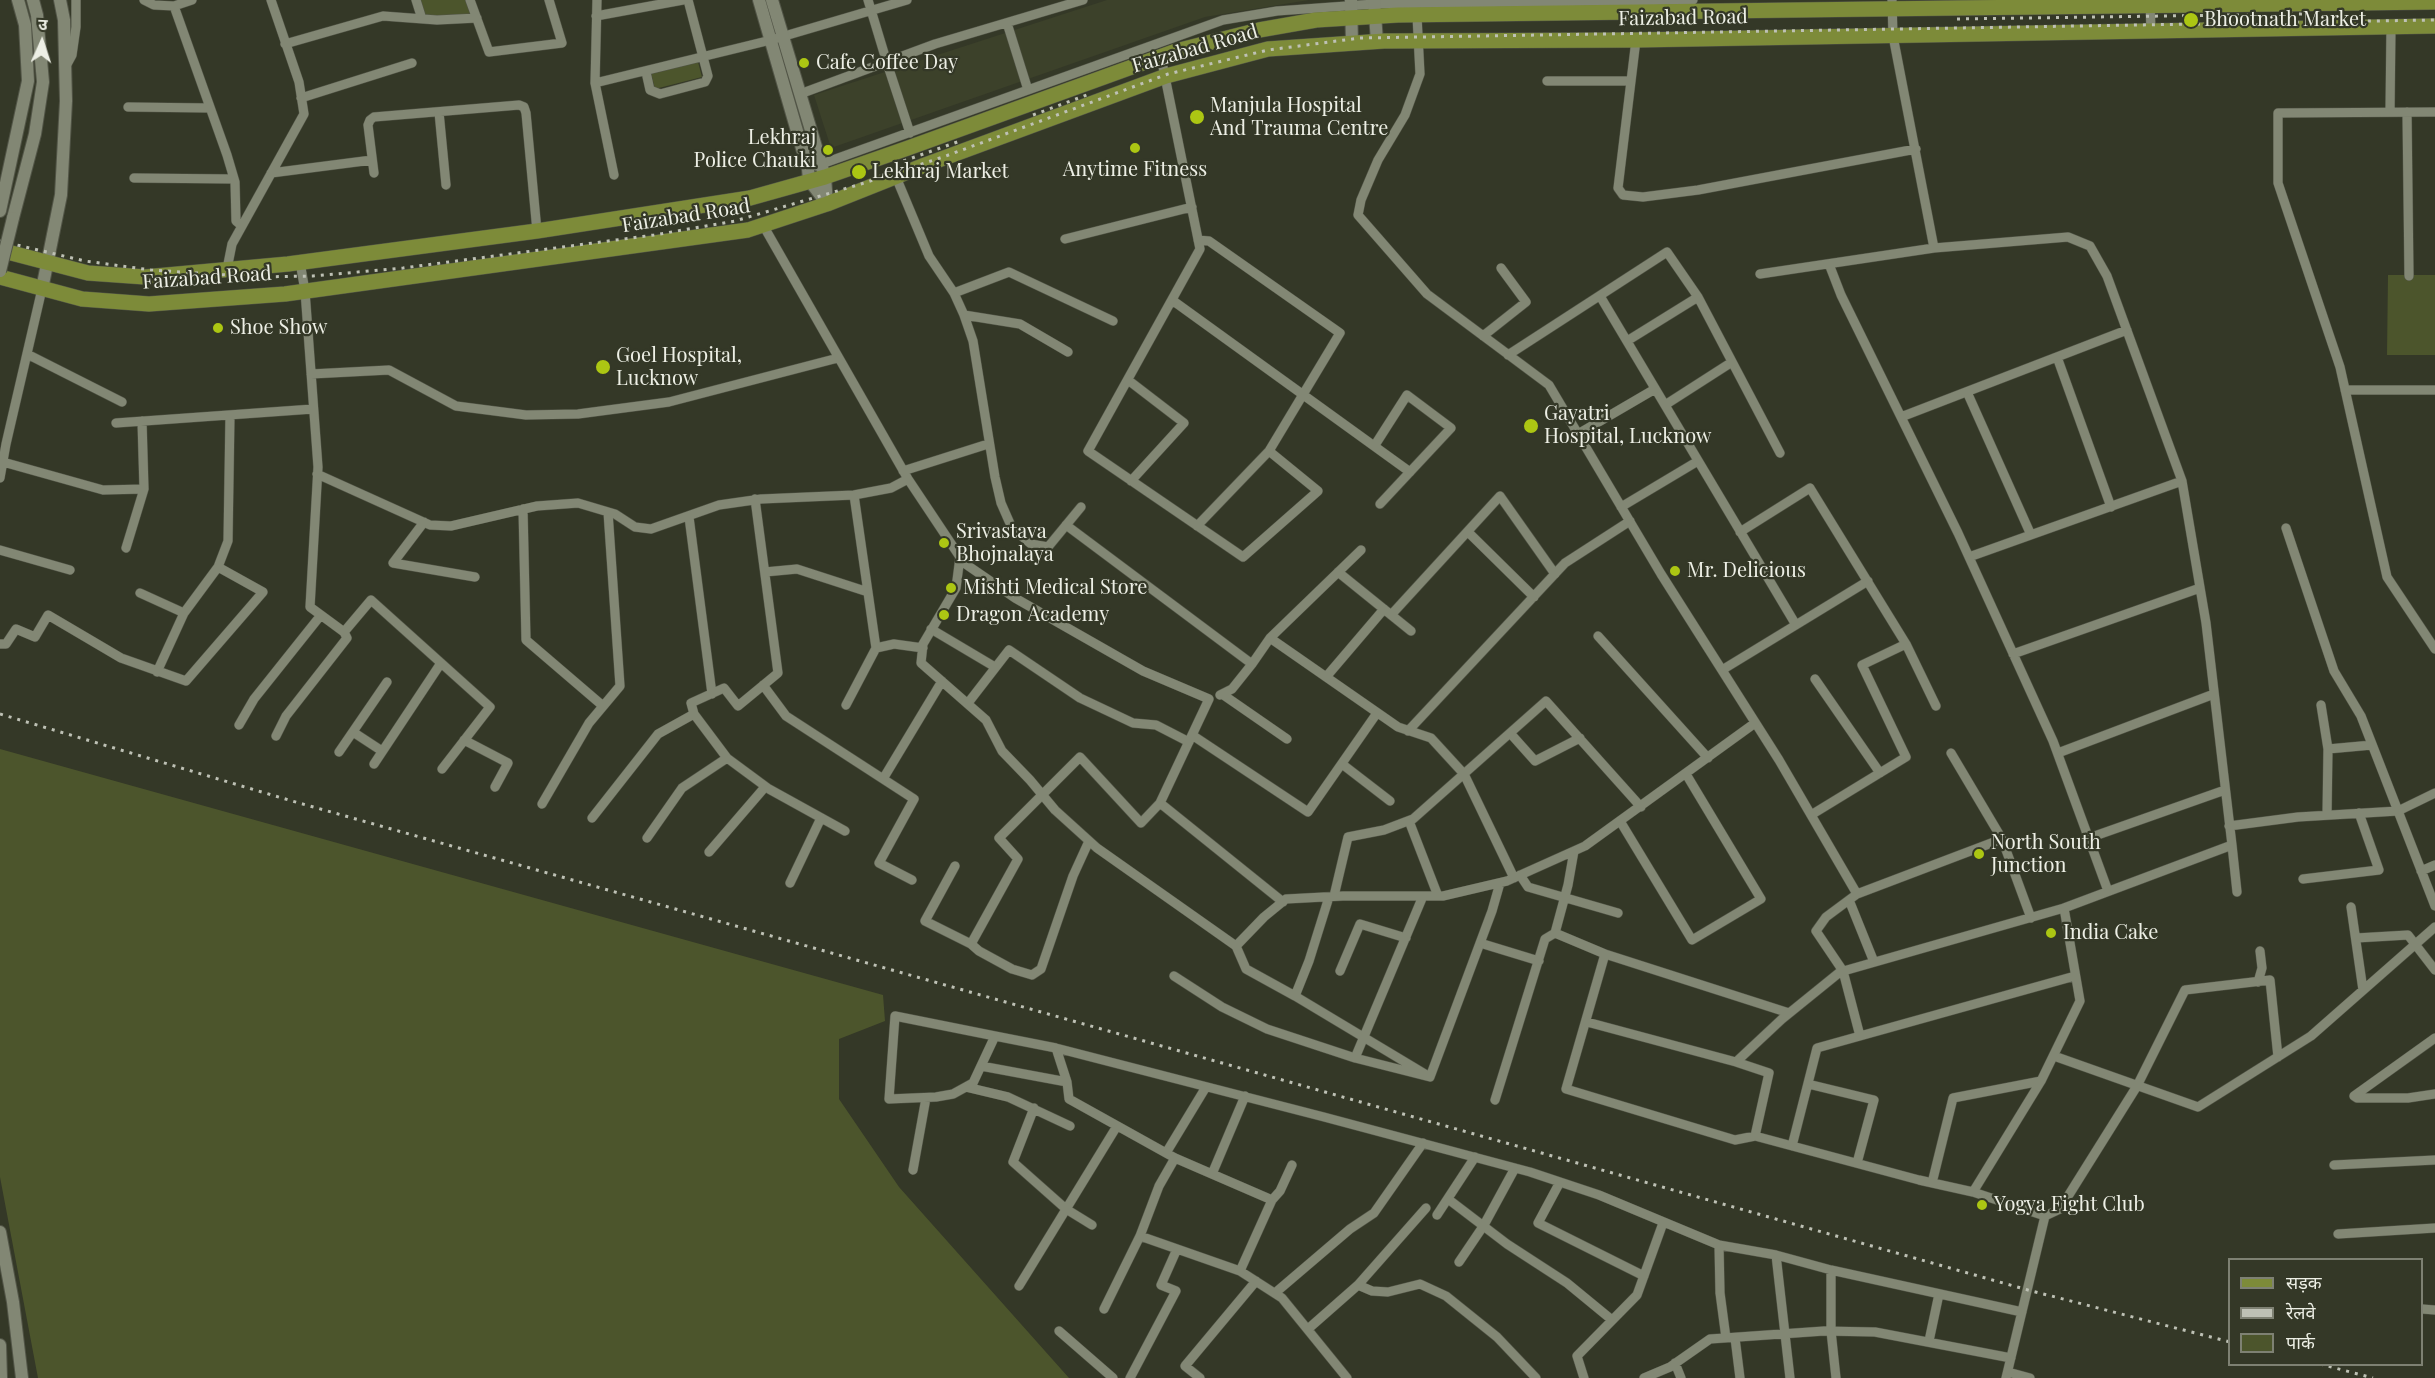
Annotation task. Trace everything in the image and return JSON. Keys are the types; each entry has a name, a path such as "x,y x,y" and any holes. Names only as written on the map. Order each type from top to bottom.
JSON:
{"main road":[{"name":"Faizabad Road","path":"0,250 88,273 145,277 300,262 537,231 750,198 808,175 1161,57 1259,30 1316,20 1351,8 1374,7 1417,16 1671,4 2435,2"},
{"name":"Faizabad Road","path":"0,277 82,299 149,304 305,291 748,230 827,204 1166,76 1268,49 1418,41 1636,40 2435,26"}],"street":[{"path":"0,211 28,81 25,25 18,0"},
{"path":"0,271 35,134 43,82 37,15 33,0"},
{"path":"0,478 61,195 66,101 64,20 60,0"},
{"path":"65,69 72,55 76,27 76,0"},
{"path":"144,0 154,5 174,6 192,0"},
{"path":"227,269 232,244 304,114 299,82 271,0"},
{"path":"416,0 422,19"},
{"path":"470,0 489,52 562,43 549,0"},
{"path":"597,0 595,83 614,175"},
{"path":"596,16 683,0"},
{"path":"646,72 650,90 660,94 705,82 708,76 688,0"},
{"path":"759,0 800,94 823,171 827,204"},
{"path":"772,0 777,38 808,175 827,204"},
{"path":"868,0 910,133"},
{"path":"595,83 777,38 907,0"},
{"path":"800,94 885,58 1083,0"},
{"path":"1275,0 1277,11"},
{"path":"1377,42 1374,7 1671,4 1693,0"},
{"path":"2150,2 2151,31"},
{"path":"1892,5 1893,36 1934,248"},
{"path":"174,6 234,179 236,221 242,226"},
{"path":"823,171 910,133 1223,20 1277,11 1351,8 1352,43"},
{"path":"285,44 383,16 422,19 477,18"},
{"path":"1417,16 1420,74 1405,115 1378,160 1361,200 1358,215 1428,294 1549,386 1811,815 1853,897 1874,962"},
{"path":"1007,22 1028,90"},
{"path":"2390,112 2391,27"},
{"path":"1636,40 1618,188 1623,195 1643,197 1698,190 1916,149"},
{"path":"1161,57 1200,249 1088,451 1243,557 1318,491 1269,452"},
{"path":"301,98 411,63"},
{"path":"1547,81 1631,81"},
{"path":"374,173 370,120 374,117 519,105 524,107 537,231"},
{"path":"128,107 210,108"},
{"path":"439,112 446,185"},
{"path":"2407,112 2409,276"},
{"path":"2435,112 2278,113 2278,183 2340,367 2387,577 2435,649"},
{"path":"271,173 372,160"},
{"path":"896,177 929,256 954,293 973,341 988,444 1001,502 1012,528 1031,544 1048,547 1082,507"},
{"path":"134,178 234,179"},
{"path":"1065,239 1192,207"},
{"path":"763,225 906,475 964,563 1015,598 1143,671 1209,699 1232,689 1270,638 1361,550"},
{"path":"1760,274 1934,248 2068,237 2090,246 2107,276 2182,481 2200,588 2214,694 2236,892"},
{"path":"1197,526 1269,452 1340,333 1209,241 1198,240"},
{"path":"1508,355 1667,252 1698,297 1780,453"},
{"path":"276,736 286,716 347,638 344,633 310,607 317,474 305,291 300,262"},
{"path":"1829,264 1841,295 1969,557 2058,753 2108,891"},
{"path":"1483,336 1526,302 1501,268"},
{"path":"954,293 1009,272 1113,321"},
{"path":"1600,296 1796,626"},
{"path":"1627,341 1698,297"},
{"path":"1172,300 1410,472"},
{"path":"964,315 1020,324 1068,352"},
{"path":"1901,417 2127,330"},
{"path":"27,354 122,402"},
{"path":"2056,357 2111,507"},
{"path":"311,374 389,370 456,406 526,415 578,414 669,402 838,358"},
{"path":"1665,405 1732,362"},
{"path":"1128,380 1184,423 1131,481"},
{"path":"1578,434 1655,388"},
{"path":"2345,390 2435,390"},
{"path":"1967,392 2031,535"},
{"path":"1375,445 1407,395 1451,428 1380,504"},
{"path":"116,423 314,409"},
{"path":"157,672 184,613 218,567 228,541 230,415"},
{"path":"126,548 144,489 142,421"},
{"path":"317,474 430,525 450,526 537,506 578,503 608,512 635,526 651,530 719,505 755,499 854,495 891,488 906,475 988,444"},
{"path":"1621,507 1698,461"},
{"path":"3,462 103,490 144,489"},
{"path":"1969,557 2182,481"},
{"path":"1740,532 1810,488 1906,644 1936,706"},
{"path":"846,705 876,648 854,495"},
{"path":"1326,677 1500,496 1555,574"},
{"path":"755,499 778,673 738,706 724,688 691,703 694,714 727,758 765,787 845,831"},
{"path":"523,509 526,640 603,706"},
{"path":"542,804 589,723 620,686 608,512"},
{"path":"689,517 712,694"},
{"path":"1408,731 1565,563 1630,521"},
{"path":"424,522 393,563 475,577"},
{"path":"1066,525 1252,664"},
{"path":"2286,528 2334,671 2361,716 2435,906"},
{"path":"1467,532 1534,597"},
{"path":"0,549 70,570"},
{"path":"960,557 956,588 922,648 921,663 986,720 1002,751 1054,810 1089,841 1236,946 1246,969 1430,1077"},
{"path":"0,644 6,644 16,629 35,637 48,615 121,658 186,681 263,592 218,567"},
{"path":"765,572 797,569 868,592"},
{"path":"1338,572 1411,632"},
{"path":"1722,670 1868,581"},
{"path":"2013,654 2200,588"},
{"path":"140,593 184,613"},
{"path":"344,633 372,600 490,706 442,769"},
{"path":"239,725 254,699 321,615"},
{"path":"931,629 995,668"},
{"path":"1598,636 1708,758"},
{"path":"1270,638 1398,727 1431,738 1464,774 1517,877 1528,887 1618,913"},
{"path":"876,648 894,644 922,648"},
{"path":"1811,815 1906,757 1863,665 1906,644"},
{"path":"968,703 1009,650 1080,699 1133,723 1156,725 1191,739 1308,812 1377,713"},
{"path":"374,764 441,663"},
{"path":"1815,679 1880,773"},
{"path":"883,779 942,681"},
{"path":"339,752 387,682"},
{"path":"763,685 786,716 914,799 879,864 912,880"},
{"path":"1222,694 1287,739"},
{"path":"2058,753 2214,694"},
{"path":"971,944 1018,859 999,838 1080,757 1141,823 1160,803 1209,699"},
{"path":"1295,996 1331,896 1348,837 1384,830 1409,821 1546,700 1641,807"},
{"path":"2321,705 2328,748 2327,815"},
{"path":"592,818 658,734 694,714"},
{"path":"1236,946 1286,899 1331,896 1438,896 1500,883 1517,877 1574,851 1641,807 1755,723"},
{"path":"353,732 382,751"},
{"path":"1510,733 1535,761 1580,738"},
{"path":"464,740 508,763 495,787"},
{"path":"2328,748 2372,746"},
{"path":"1951,753 2002,839 2031,918"},
{"path":"647,838 682,788 727,758"},
{"path":"1342,764 1390,801"},
{"path":"1620,821 1692,940 1761,898 1686,774"},
{"path":"708,852 765,787"},
{"path":"2089,838 2225,790"},
{"path":"2229,826 2327,815 2398,811 2435,793"},
{"path":"1160,803 1283,902"},
{"path":"2302,879 2379,870 2359,813"},
{"path":"790,883 821,818"},
{"path":"1409,821 1438,896"},
{"path":"1860,1036 1844,971 1815,931 1826,917 1853,897 2002,839"},
{"path":"955,866 925,921 971,944 979,951 1012,969 1032,975 1041,969 1073,876 1089,841"},
{"path":"1736,1062 1789,1013 1844,971 2064,908 2232,845"},
{"path":"1495,1100 1545,939 1555,933 1574,851"},
{"path":"2421,871 2435,866"},
{"path":"1430,1077 1500,883"},
{"path":"1354,1058 1424,896"},
{"path":"1974,1192 2041,1081 2080,1001 2064,908"},
{"path":"2351,908 2363,990"},
{"path":"1340,971 1360,924 1406,938"},
{"path":"2054,1056 2198,1107 2311,1036 2435,927"},
{"path":"1555,933 1605,954 1789,1013"},
{"path":"2356,938 2408,934 2435,970"},
{"path":"1480,943 1539,961"},
{"path":"2258,982 2262,968 2260,951"},
{"path":"1605,954 1566,1089 1735,1140 1755,1136 1857,1164 1974,1192 2045,1216 2060,1209 2137,1086 2185,990 2270,980 2278,1057"},
{"path":"1174,976 1222,1007 1267,1029 1354,1058 1430,1077"},
{"path":"1792,1146 1817,1047 2076,976"},
{"path":"995,1036 973,1083 953,1094 926,1098 889,1099 895,1016 1056,1048 1515,1168 1599,1195 1719,1245 1776,1255 1831,1270 2022,1312"},
{"path":"1587,1022 1769,1073 1755,1136"},
{"path":"2435,1038 2354,1096 2357,1098 2408,1098 2435,1094"},
{"path":"1056,1048 1067,1082 1069,1099 1170,1156 1272,1200"},
{"path":"981,1066 1067,1082"},
{"path":"1932,1183 1953,1098 2041,1081"},
{"path":"1808,1084 1874,1100 1857,1164"},
{"path":"966,1087 1008,1097 1070,1126"},
{"path":"1104,1309 1140,1236 1170,1156 1206,1087"},
{"path":"1212,1174 1245,1096"},
{"path":"913,1170 926,1098"},
{"path":"1034,1108 1013,1162 1066,1209 1092,1224"},
{"path":"1019,1286 1117,1126"},
{"path":"1275,1293 1350,1229 1374,1213 1423,1143"},
{"path":"1437,1215 1475,1157"},
{"path":"2334,1165 2435,1160"},
{"path":"1240,1271 1272,1200 1280,1191 1292,1165"},
{"path":"1458,1262 1484,1225 1515,1168"},
{"path":"1560,1182 1538,1223 1644,1276"},
{"path":"1448,1199 1507,1244 1567,1283 1612,1320"},
{"path":"1308,1329 1358,1285 1426,1208"},
{"path":"2026,1378 2007,1375 2045,1216"},
{"path":"1584,1378 1577,1356 1637,1295 1662,1223"},
{"path":"2338,1234 2435,1228"},
{"path":"0,1232 13,1302 22,1378"},
{"path":"1140,1236 1240,1271 1275,1293 1282,1298 1347,1378"},
{"path":"1719,1245 1720,1293 1740,1378"},
{"path":"1130,1378 1176,1291 1161,1285 1177,1249"},
{"path":"1776,1255 1790,1378"},
{"path":"1831,1270 1831,1331 1836,1378"},
{"path":"1200,1378 1185,1366 1256,1281"},
{"path":"1358,1285 1372,1291 1388,1292 1420,1284 1446,1296 1497,1337 1536,1378"},
{"path":"1929,1341 1939,1294"},
{"path":"1059,1331 1113,1378"},
{"path":"1644,1378 1675,1363 1710,1339 1831,1331 1875,1332 2011,1358"},
{"path":"0,1345 1,1378"},
{"path":"1675,1363 1681,1378"}],"shaded area":[{"path":"1107,0 1309,0 1205,17 831,148 814,95"}],"green space":[{"path":"419,0 466,0 471,16 425,16"},
{"path":"698,62 702,77 655,89 651,73"},
{"path":"2388,275 2435,275 2435,355 2387,355"},
{"path":"0,749 883,995 885,1021 839,1039 839,1099 899,1187 1069,1378 38,1378 0,1177"}],"railway":[{"path":"1957,19 2302,14"},
{"path":"0,241 85,261 151,270 258,277 313,276 403,268 654,235 735,221 861,184 943,157 1168,74 1268,50 1360,38 2435,20"},
{"path":"1033,115 1092,93"},
{"path":"895,164 960,141"},
{"path":"0,714 292,801 2028,1290 2228,1341"},
{"path":"2328,1366 2373,1378"}],"place":[{"name":"Bhootnath Market","path":"2191,20"},
{"name":"Cafe Coffee Day","path":"804,63"},
{"name":"Manjula Hospital And Trauma Centre","path":"1197,117"},
{"name":"Anytime Fitness","path":"1135,148"},
{"name":"Lekhraj Police Chauki","path":"828,150"},
{"name":"Lekhraj Market","path":"859,172"},
{"name":"Shoe Show","path":"218,328"},
{"name":"Goel Hospital, Lucknow","path":"603,367"},
{"name":"Gayatri Hospital, Lucknow","path":"1531,426"},
{"name":"Srivastava Bhojnalaya","path":"944,543"},
{"name":"Mr. Delicious","path":"1675,571"},
{"name":"Mishti Medical Store","path":"951,588"},
{"name":"Dragon Academy","path":"944,615"},
{"name":"North South Junction","path":"1979,854"},
{"name":"India Cake","path":"2051,933"},
{"name":"Yogya Fight Club","path":"1982,1205"}]}
